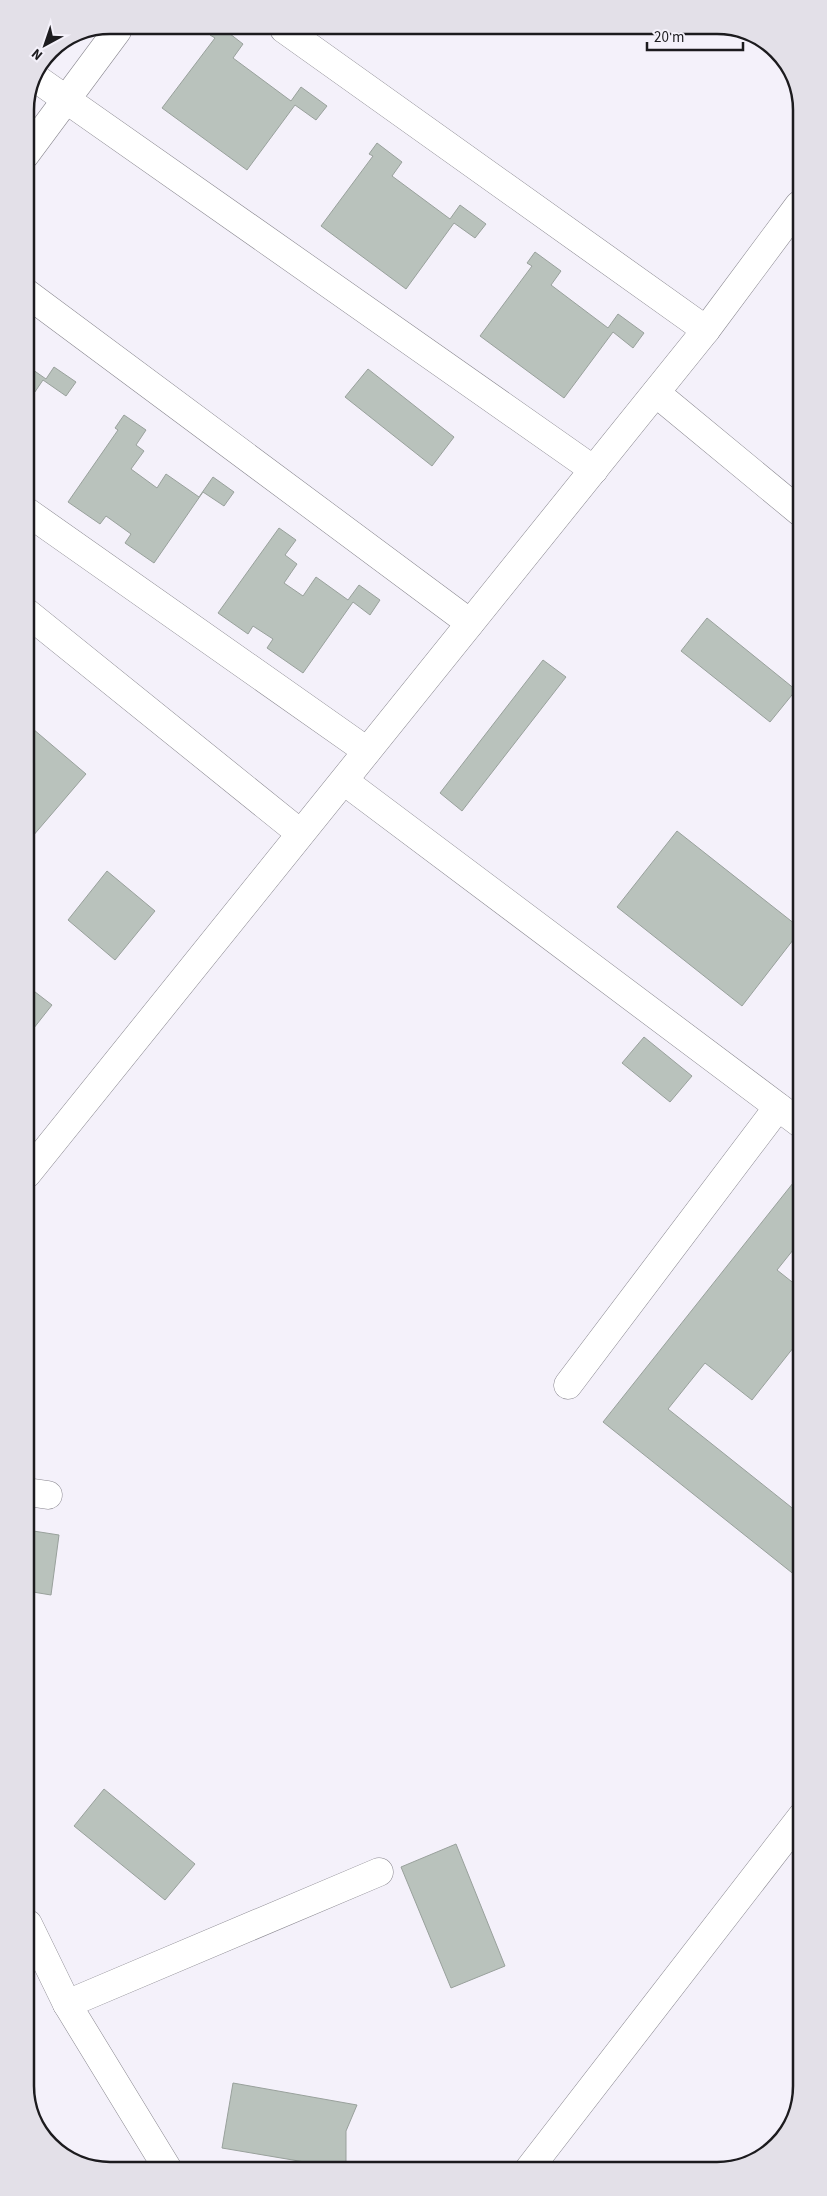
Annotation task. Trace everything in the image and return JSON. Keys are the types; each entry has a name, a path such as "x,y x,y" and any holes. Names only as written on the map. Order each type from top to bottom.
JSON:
{"lane":[{"path":"34,143 116,34"},
{"path":"291,34 706,330"},
{"path":"40,82 594,470"},
{"path":"34,1165 706,330 793,213"},
{"path":"34,299 470,623"},
{"path":"656,392 793,506"},
{"path":"34,517 367,751"},
{"path":"34,618 300,833"},
{"path":"344,781 793,1118"},
{"path":"568,1386 778,1107"},
{"path":"534,2162 793,1828"},
{"path":"67,2004 379,1872"},
{"path":"34,1936 67,2004 164,2162"}],"building":[{"path":"230,34 243,44 233,58 291,101 301,87 327,106 316,120 295,105 247,170 162,108 215,38 210,35"},
{"path":"377,143 402,162 392,176 450,219 460,205 486,224 475,238 454,223 406,289 321,226 373,156 369,154"},
{"path":"535,252 561,271 551,285 608,328 618,314 644,333 633,348 613,332 564,398 480,336 532,266 527,263"},
{"path":"54,367 76,382 66,396 43,380 34,393 34,371 46,379"},
{"path":"368,369 454,437 432,466 345,397"},
{"path":"124,415 146,430 136,445 144,451 131,469 157,488 166,474 199,497 213,477 234,492 224,506 203,492 154,563 125,543 131,534 106,516 100,524 68,502 118,430 115,428"},
{"path":"279,528 296,540 285,555 297,564 284,583 303,596 316,577 348,600 359,585 380,600 370,615 353,602 303,673 267,648 273,639 253,626 248,634 218,613"},
{"path":"707,618 793,688 793,694 770,722 681,651"},
{"path":"543,660 566,677 462,811 440,793"},
{"path":"34,730 86,774 34,835"},
{"path":"677,831 793,922 793,940 742,1006 617,907"},
{"path":"107,871 155,911 115,960 68,920"},
{"path":"34,991 52,1005 34,1028"},
{"path":"644,1037 692,1076 670,1102 622,1063"},
{"path":"793,1183 793,1250 777,1270 793,1283 793,1348 752,1400 705,1363 668,1409 793,1509 793,1574 603,1422"},
{"path":"34,1531 59,1535 51,1595 34,1592"},
{"path":"104,1789 195,1864 165,1900 74,1826"},
{"path":"456,1844 505,1966 451,1988 401,1867"},
{"path":"233,2083 357,2105 346,2131 346,2162 305,2162 222,2148"}]}
